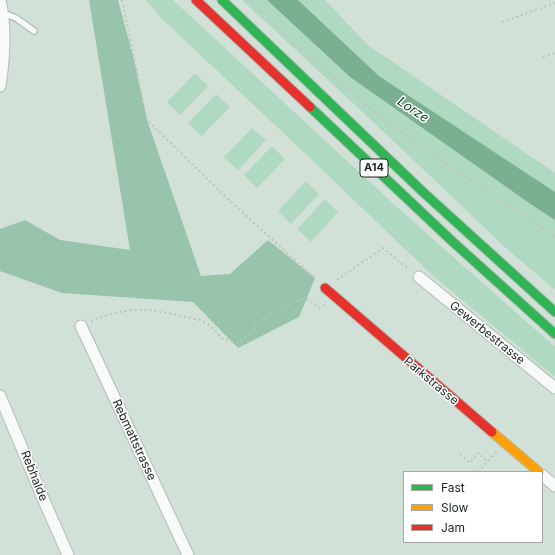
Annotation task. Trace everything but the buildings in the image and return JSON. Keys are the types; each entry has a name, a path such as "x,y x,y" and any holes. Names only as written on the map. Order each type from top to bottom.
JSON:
{"main road":[{"name":"A14","path":"196,0 453,242 555,334"},
{"name":"A14","path":"222,0 423,192 555,312"},
{"name":"Parkstrasse","path":"325,288 538,471"}],"street":[{"path":"0,0 3,13 3,53 0,86"},
{"name":"Gewerbestrasse","path":"419,277 555,388"},
{"name":"Rebmattstrasse","path":"81,326 188,555"},
{"name":"Rebhalde","path":"0,396 68,555"},
{"path":"543,475 555,486"}],"lane":[{"path":"3,13 16,18 34,31"}],"path":[{"path":"122,0 147,120 231,202 325,288 383,248 419,277"},
{"path":"250,0 290,40 386,122 555,236"},
{"path":"502,22 555,3"},
{"path":"544,57 555,54"},
{"path":"81,326 101,317 123,312 145,310 200,320 208,324 223,339 237,342 250,334 256,324 264,318 302,299 309,300 319,308 336,297"},
{"path":"479,471 497,450"},
{"path":"460,454 470,463 478,453 488,461"}],"shaded area":[{"path":"89,0 118,0 134,60 147,120 201,276 230,274 268,240 315,278 299,317 238,348 193,302 62,293 0,271 0,229 25,220 60,240 130,250"},
{"path":"146,0 173,0 398,208 555,347 555,377 432,275 160,17"},
{"path":"242,0 267,0 350,77 555,220 555,290 506,248"},
{"path":"298,0 325,0 368,45 555,173 555,192 379,76"},
{"path":"195,73 208,86 180,115 167,102"},
{"path":"216,94 230,107 202,136 188,123"},
{"path":"252,128 266,140 238,170 224,157"},
{"path":"272,146 285,159 257,188 244,175"},
{"path":"306,181 319,194 291,224 278,211"},
{"path":"325,199 338,212 311,242 297,229"}],"water":[{"name":"Lorze","path":"267,0 298,0 379,76 555,192 555,220 350,77"}],"traffic: fast":[{"path":"222,0 423,192 555,312"},
{"path":"310,107 453,242 555,334"}],"traffic: slow":[{"path":"492,432 538,471"}],"traffic: jam":[{"path":"196,0 310,107"},
{"path":"325,288 492,432"}]}
